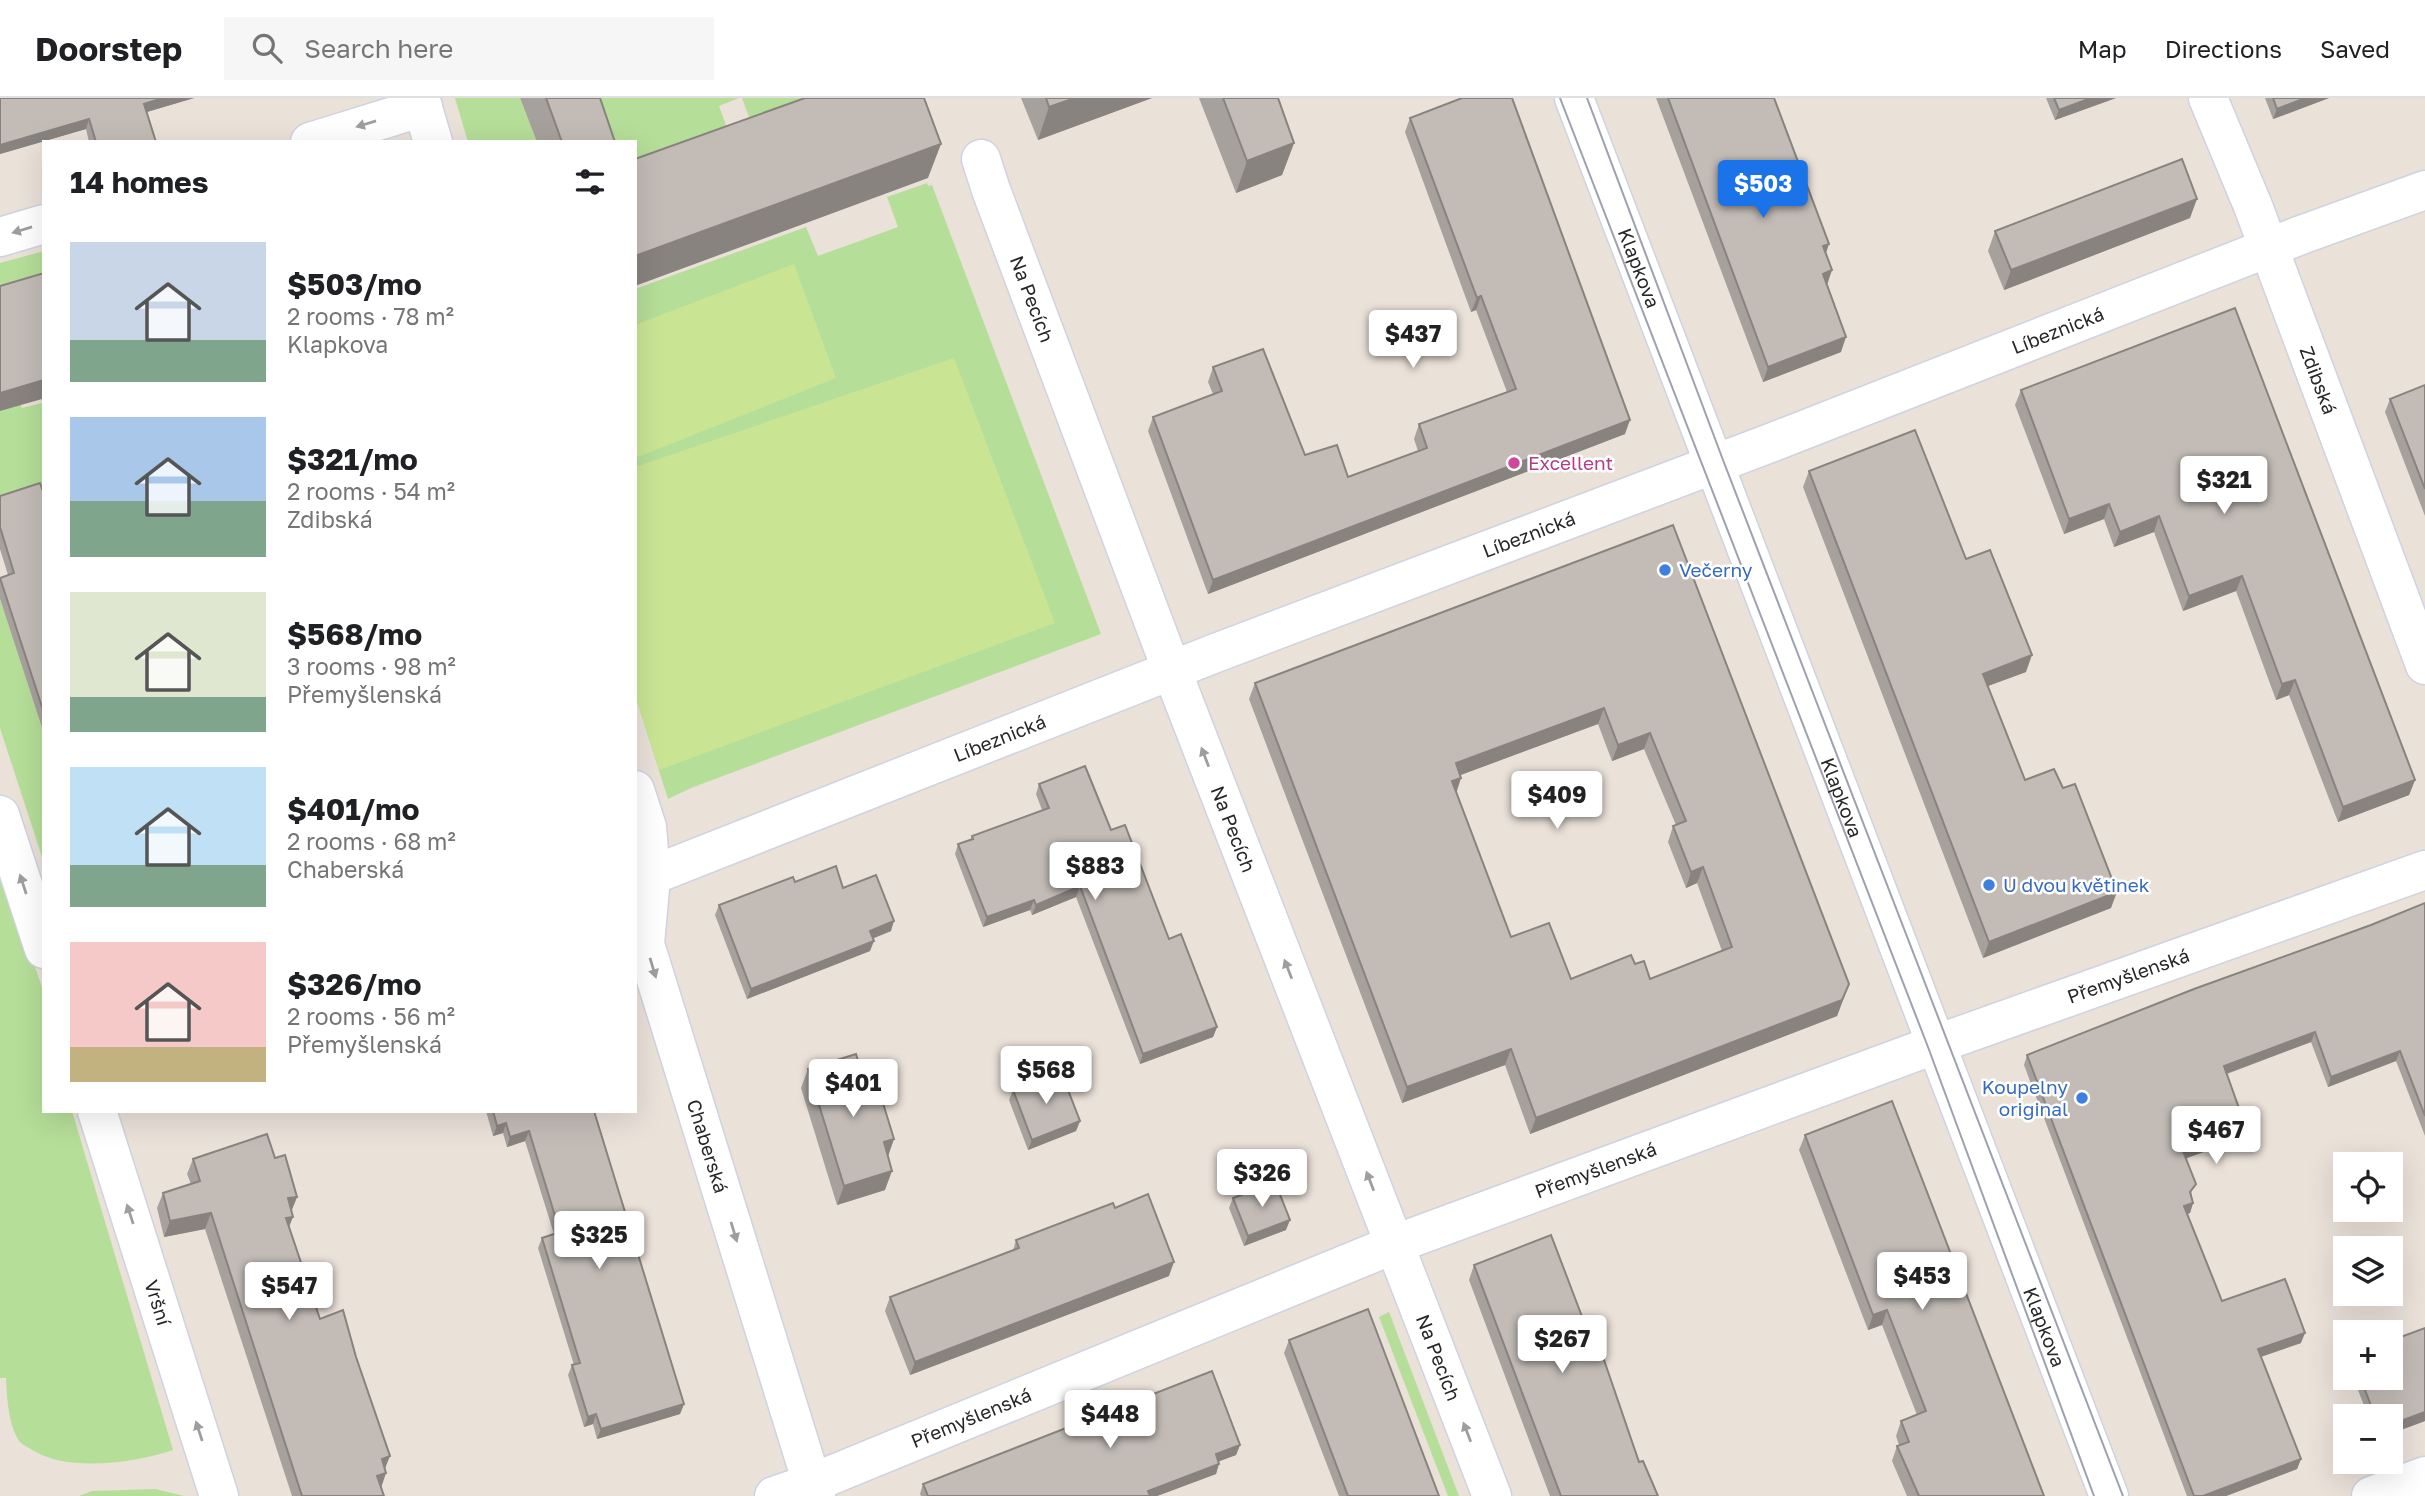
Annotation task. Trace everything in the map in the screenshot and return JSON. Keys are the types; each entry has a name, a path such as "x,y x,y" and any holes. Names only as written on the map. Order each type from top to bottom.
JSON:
{"street":[{"name":"Klapkova","path":"1574,98 2109,1496"},
{"name":"Zdibská","path":"2208,98 2269,248 2425,665"},
{"path":"319,140 425,116"},
{"name":"Na Pecích","path":"981,159 990,190 1172,671 1492,1496"},
{"name":"Líbeznická","path":"643,880 1172,671 2425,190"},
{"path":"0,237 42,225"},
{"name":"Chaberská","path":"637,796 647,827 643,880 645,944 814,1489"},
{"path":"0,815 42,943"},
{"name":"Přemyšlenská","path":"774,1496 814,1489 1395,1244 1937,1044 2425,870"},
{"name":"Vršní","path":"98,1113 219,1496"},
{"path":"2371,1496 2425,1476"}],"green space":[{"path":"455,98 520,98 536,140 467,140"},
{"path":"575,98 739,98 719,106 736,153 637,188 637,140 589,140"},
{"path":"742,98 888,98 759,145"},
{"path":"927,183 928,186 932,185 1101,634 668,799 637,701 637,288 806,227 818,256 898,227 887,197"},
{"path":"42,252 42,294 0,306 0,263"},
{"path":"794,264 836,378 637,457 637,324"},
{"path":"954,358 1055,623 659,770 637,701 637,466"},
{"path":"17,396 22,408 42,403 42,515 0,505 0,411"},
{"path":"0,599 42,728 42,857 0,728"},
{"path":"0,866 42,987 42,1113 73,1113 173,1450 121,1462 65,1462 49,1458 20,1442 11,1419 6,1378 0,1378"},
{"path":"1389,1312 1459,1496 1448,1496 1379,1317"},
{"path":"155,1489 184,1496 79,1496 92,1491"}],"building":[{"path":"0,98 163,98 144,104 155,140 95,140 89,119 0,145"},
{"path":"546,98 600,98 614,140 561,140"},
{"path":"805,98 924,98 941,144 637,255 637,158"},
{"path":"1046,98 1075,98 1049,107"},
{"path":"1223,98 1278,98 1294,143 1247,161"},
{"path":"1462,98 1512,98 1630,420 1213,580 1153,417 1222,391 1213,367 1263,349 1305,455 1337,445 1348,477 1427,448 1419,424 1516,389 1481,296 1477,298 1410,118"},
{"path":"1668,98 1774,98 1829,244 1823,246 1832,270 1823,274 1846,337 1768,367"},
{"path":"2054,98 2091,98 2059,110"},
{"path":"2273,98 2305,98 2277,109"},
{"path":"2182,159 2197,199 2011,270 1995,231"},
{"path":"42,274 42,381 0,393 0,286"},
{"path":"2235,308 2415,780 2343,807 2295,680 2282,684 2242,576 2189,596 2159,516 2120,532 2109,504 2069,519 2021,390"},
{"path":"2425,385 2425,489 2390,399"},
{"path":"1915,430 1966,559 1990,550 2032,655 1983,674 2025,780 2054,769 2063,788 2075,784 2117,892 1989,942 1809,471"},
{"path":"40,483 42,488 42,707 0,578 14,573 0,527 0,496"},
{"path":"1673,525 1849,984 1842,1000 1536,1118 1511,1049 1407,1087 1255,683","holes":["1604,708 1618,745 1650,733 1686,821 1673,826 1691,872 1703,867 1732,947 1650,979 1644,961 1635,964 1631,955 1571,979 1549,923 1511,937 1452,781 1461,778 1456,763"]},
{"path":"1085,766 1111,830 1125,825 1169,939 1181,934 1217,1027 1143,1054 1080,886 1036,905 1034,900 987,917 958,844 973,839 972,836 1049,808 1039,784"},
{"path":"836,866 843,888 876,875 894,921 870,931 874,941 751,989 719,905 793,877 795,882"},
{"path":"2425,903 2425,1116 2400,1051 2331,1077 2315,1032 2224,1066 2246,1128 2183,1151 2196,1184 2190,1192 2193,1203 2184,1206 2222,1301 2285,1279 2305,1333 2258,1349 2301,1459 2203,1496 2194,1496 2027,1055"},
{"path":"856,1054 864,1081 875,1077 894,1139 884,1142 892,1171 844,1186 808,1069"},
{"path":"1061,1072 1080,1121 1032,1140 1013,1090"},
{"path":"1892,1101 2044,1496 1919,1496 1897,1446 1909,1442 1901,1421 1926,1411 1887,1310 1873,1315 1805,1135"},
{"path":"494,1113 595,1113 684,1404 601,1429 596,1414 588,1417 572,1365 580,1363 542,1238 560,1232 529,1131 510,1137 506,1123 497,1126"},
{"path":"267,1134 275,1158 285,1155 297,1197 288,1198 293,1217 286,1218 320,1319 343,1310 390,1456 382,1459 386,1473 377,1476 384,1496 302,1496 211,1213 170,1221 163,1193 200,1181 193,1159"},
{"path":"1275,1182 1290,1220 1248,1236 1233,1198"},
{"path":"1148,1194 1174,1262 915,1362 890,1297 1019,1248 1016,1240 1113,1203 1115,1208"},
{"path":"1551,1235 1597,1356 1602,1354 1639,1462 1643,1461 1658,1496 1561,1496 1474,1265"},
{"path":"1368,1309 1439,1496 1348,1496 1289,1340"},
{"path":"2425,1328 2425,1412 2403,1420 2403,1404 2370,1404 2365,1390 2403,1390 2403,1336"},
{"path":"1212,1371 1240,1445 1216,1454 1219,1464 1148,1491 1150,1496 928,1496 923,1484"}],"tram line":[{"path":"1560,98 1928,1047 2094,1496"},
{"path":"1587,98 1723,460 2123,1496"}],"place":[{"name":"Excellent","path":"1514,463"},
{"name":"Večerny","path":"1665,570"},
{"name":"U dvou květinek","path":"1989,885"},
{"name":"Koupelny original","path":"2082,1098"}]}
